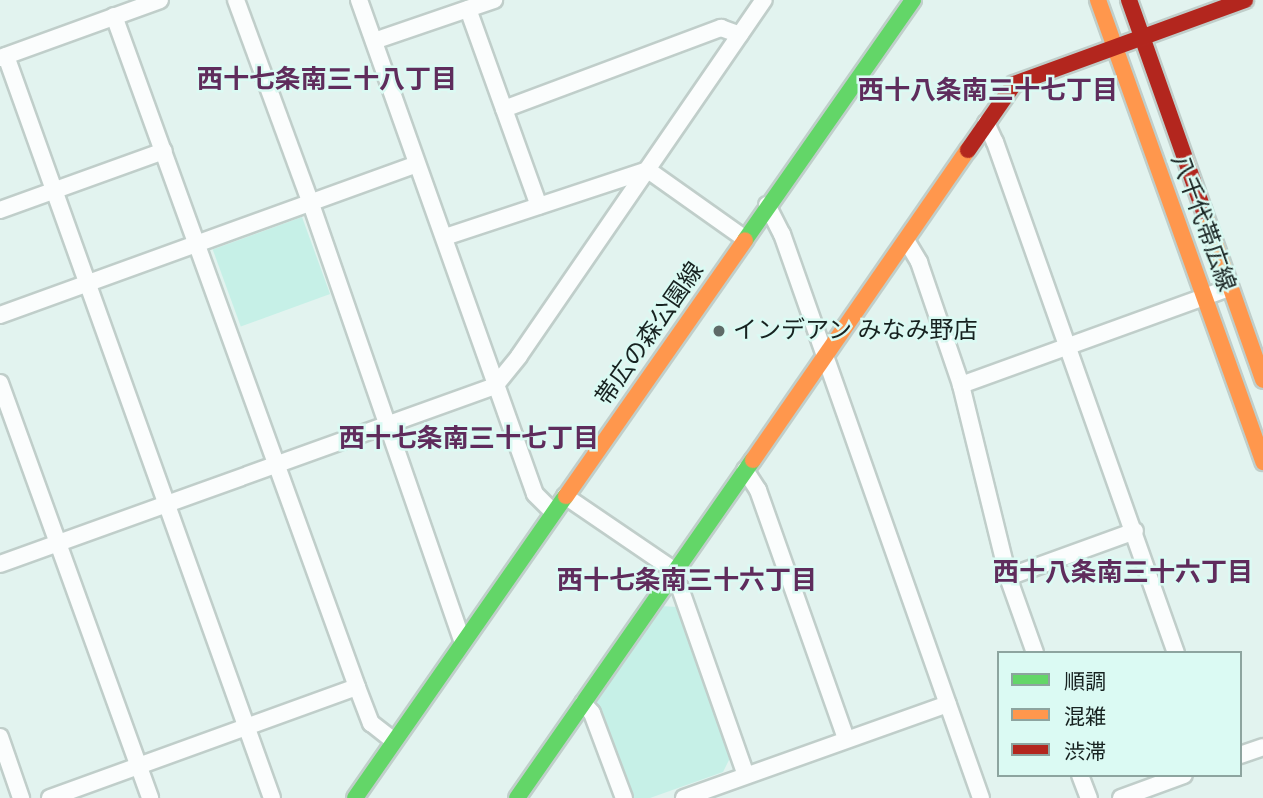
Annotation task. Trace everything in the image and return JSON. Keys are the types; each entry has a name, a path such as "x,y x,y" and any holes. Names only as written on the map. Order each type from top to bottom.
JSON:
{"main road":[{"name":"帯広の森公園線","path":"361,795 394,741 553,512 913,0"},
{"name":"八千代帯広線","path":"1098,0 1263,462"},
{"name":"八千代帯広線","path":"1129,0 1263,380"},
{"path":"517,798 1014,84 1143,38 1216,5 1245,0"}],"street":[{"path":"160,0 3,57 56,189 272,798"},
{"path":"236,0 310,201 463,642"},
{"path":"359,0 535,494 553,512"},
{"path":"374,41 494,0"},
{"path":"0,564 279,466 495,386 764,0"},
{"path":"468,9 539,206"},
{"path":"114,16 357,687 371,723 394,741"},
{"path":"504,109 721,28 740,35"},
{"path":"986,123 1135,531 1172,651"},
{"path":"0,210 164,151"},
{"path":"0,315 416,164"},
{"path":"444,237 648,170"},
{"path":"648,170 744,238"},
{"path":"767,205 782,234 825,353 981,798"},
{"path":"906,240 919,262 961,385 1008,577 1034,651"},
{"path":"961,385 1229,288"},
{"path":"1237,389 1263,380"},
{"path":"0,383 150,798"},
{"path":"746,470 758,490 846,739"},
{"path":"565,496 672,576 680,588 746,775"},
{"path":"1008,577 1135,531"},
{"path":"50,798 357,687"},
{"path":"583,703 593,713 624,798"},
{"path":"684,798 947,704"},
{"path":"0,737 21,798"},
{"path":"1242,754 1263,747"},
{"path":"1081,777 1089,798"},
{"path":"1121,798 1179,777"}],"green space":[{"path":"302,217 330,294 241,327 213,249"},
{"path":"661,606 677,607 730,758 723,772 650,798 634,798 595,701"}],"traffic: fast":[{"path":"745,240 913,0"},
{"path":"517,798 753,460"},
{"path":"355,798 566,496"}],"traffic: slow":[{"path":"1098,0 1263,462"},
{"path":"753,460 968,150"},
{"path":"1204,212 1263,380"},
{"path":"566,496 745,240"}],"traffic: jam":[{"path":"1129,0 1204,212"},
{"path":"968,150 1014,84 1245,0"}],"place":[{"name":"インデアン みなみ野店","path":"719,331"}],"district":[{"name":"西十七条南三十八丁目","path":"327,80"},
{"name":"西十八条南三十七丁目","path":"988,91"},
{"name":"西十七条南三十七丁目","path":"469,439"},
{"name":"西十八条南三十六丁目","path":"1123,573"},
{"name":"西十七条南三十六丁目","path":"687,581"}]}
